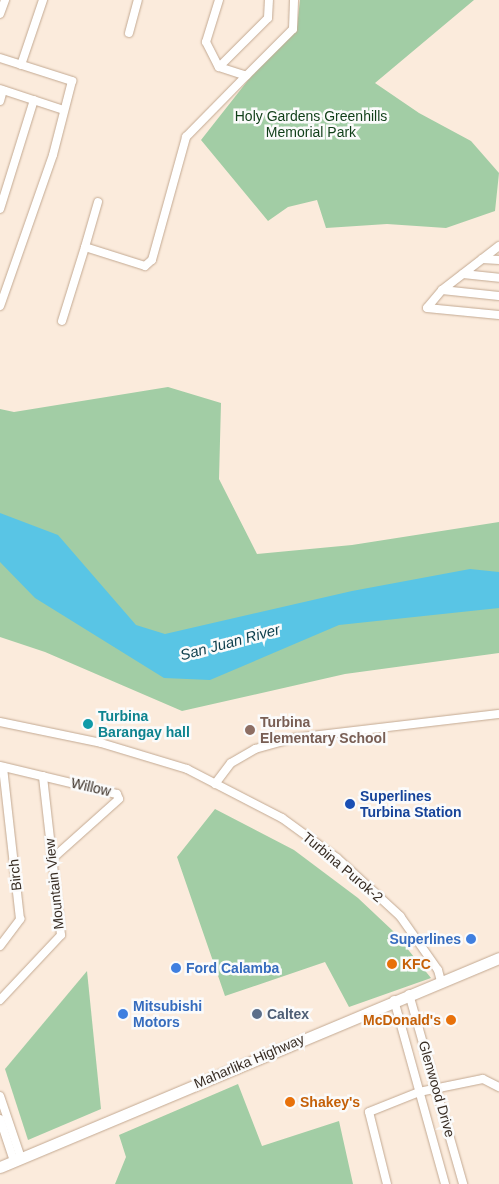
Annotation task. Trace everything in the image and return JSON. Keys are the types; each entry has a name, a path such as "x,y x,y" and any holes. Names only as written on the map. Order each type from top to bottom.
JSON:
{"highway":[{"name":"Maharlika Highway","path":"0,1167 394,1000 499,958"}],"street":[{"path":"0,14 5,0"},
{"path":"21,65 43,0"},
{"path":"130,33 138,0"},
{"path":"218,0 206,42 219,66 246,76"},
{"path":"219,66 268,18 269,0"},
{"path":"85,247 145,266 152,260 186,137 292,28 294,0"},
{"path":"0,58 72,81 53,155 4,282 0,306"},
{"path":"0,100 2,89 64,110"},
{"path":"0,209 34,100"},
{"path":"62,322 98,202"},
{"path":"499,246 442,290 427,308 499,315"},
{"path":"482,259 499,260"},
{"path":"463,274 499,278"},
{"path":"442,290 499,296"},
{"path":"215,784 231,763 255,749 294,738 499,714"},
{"name":"Turbina Purok-2","path":"0,722 100,743 187,769 282,818 337,858 400,916 438,970 441,981"},
{"name":"Willow","path":"2,767 118,794 119,800 52,859"},
{"name":"Birch","path":"0,946 20,919 2,767"},
{"name":"Mountain View","path":"0,1000 60,935 43,776"},
{"name":"Glenwood Drive","path":"409,994 463,1184"},
{"name":"Glenwood Drive","path":"394,1000 445,1184"},
{"path":"386,1184 369,1112 419,1092 483,1078 499,1087"},
{"path":"0,1096 18,1159"},
{"path":"0,1119 18,1159"}],"green space":[{"name":"Holy Gardens Greenhills Memorial Park","path":"300,0 474,0 375,83 419,113 471,141 499,173 495,211 446,228 387,224 326,228 317,200 288,207 268,221 201,140 249,79 297,27"},
{"path":"168,387 221,403 219,479 257,554 352,545 499,522 499,653 345,674 182,711 45,652 0,637 0,409 14,412"},
{"path":"215,809 294,850 358,898 393,931 431,978 349,1007 325,962 225,996 177,857"},
{"path":"87,971 101,1109 28,1140 5,1069"},
{"path":"238,1084 262,1146 339,1121 353,1184 115,1184 126,1157 119,1135"}],"water":[{"name":"San Juan River","path":"0,513 58,535 136,625 165,634 352,591 470,569 499,572 499,608 339,625 210,680 164,678 35,598 0,562"}],"place":[{"name":"Turbina Barangay hall","path":"88,724"},
{"name":"Turbina Elementary School","path":"250,730"},
{"name":"Superlines Turbina Station","path":"350,804"},
{"name":"Superlines","path":"471,939"},
{"name":"KFC","path":"392,964"},
{"name":"Ford Calamba","path":"176,968"},
{"name":"Mitsubishi Motors","path":"123,1014"},
{"name":"Caltex","path":"257,1014"},
{"name":"McDonald's","path":"451,1020"},
{"name":"Shakey's","path":"290,1102"}]}
